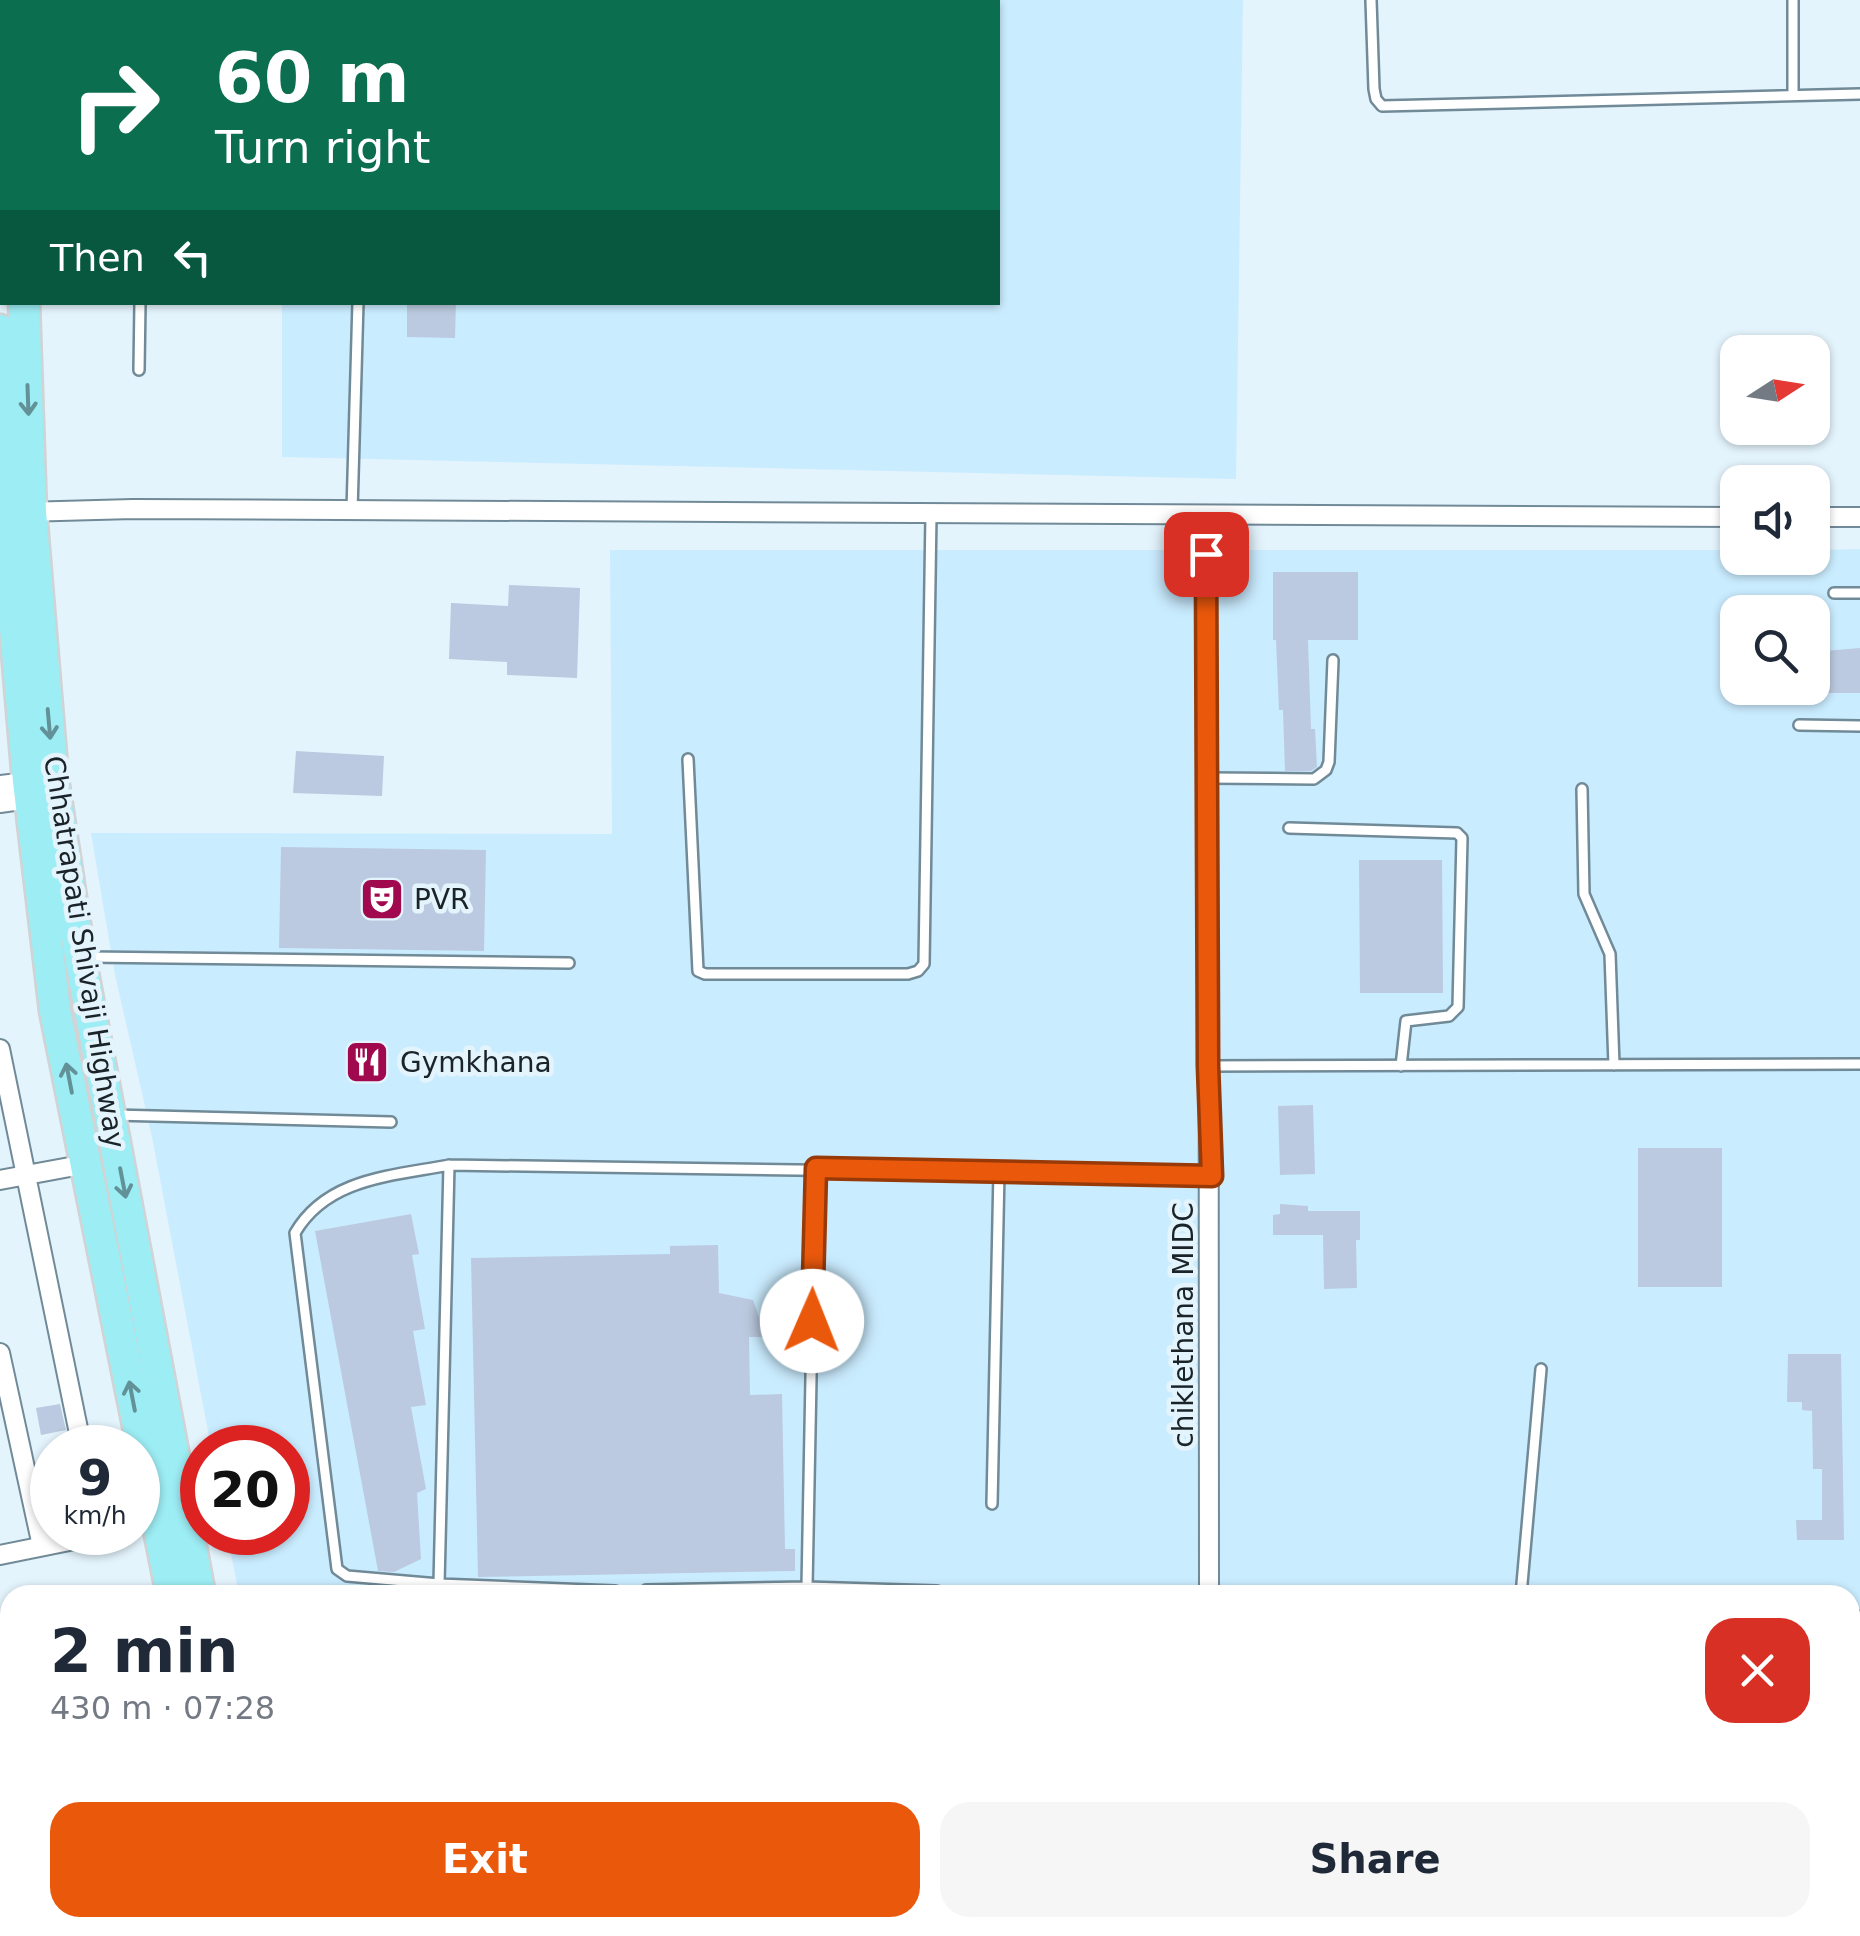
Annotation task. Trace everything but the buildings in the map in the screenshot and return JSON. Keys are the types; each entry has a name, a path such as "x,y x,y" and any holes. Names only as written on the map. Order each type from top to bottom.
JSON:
{"main road":[{"name":"Chhatrapati Shivaji Highway","path":"18,512 24,305"},
{"name":"Chhatrapati Shivaji Highway","path":"0,330 18,512 28,790 55,1011 131,1425"},
{"name":"Chhatrapati Shivaji Highway","path":"28,790 80,957 198,1585"},
{"name":"Chhatrapati Shivaji Highway","path":"158,1555 169,1585"}],"street":[{"path":"18,512 133,509 1720,517"},
{"name":"chiklethana MIDC","path":"1206,516 1212,1176 1209,1585"},
{"path":"1830,517 1860,517"},
{"path":"0,1049 77,1425"},
{"path":"0,1180 86,1164"},
{"path":"0,1353 30,1491"},
{"path":"0,1555 30,1549"}],"lane":[{"path":"1371,0 1374,89 1382,106 1860,94"},
{"path":"1792,0 1793,94"},
{"path":"140,305 140,370"},
{"path":"352,511 358,305"},
{"path":"688,760 698,971 918,971 924,964 931,514"},
{"path":"1834,593 1860,593"},
{"path":"1207,778 1314,779 1322,775 1329,762 1333,660"},
{"path":"1799,724 1860,726"},
{"path":"1582,789 1584,894 1610,954 1614,1065"},
{"path":"1290,828 1457,833 1462,838 1458,1007 1449,1016 1406,1021 1401,1066"},
{"path":"80,957 568,964"},
{"path":"1208,1066 1860,1064"},
{"path":"110,1115 390,1122"},
{"path":"464,1585 346,1576 337,1568 295,1233 306,1213 351,1184 449,1164 1212,1176"},
{"path":"439,1584 449,1164"},
{"path":"806,1585 816,1168"},
{"path":"992,1504 1000,1172"},
{"path":"1521,1585 1541,1369"}],"shaded area":[{"path":"1000,0 1243,0 1236,479 282,457 282,305 1000,305"},
{"path":"1860,549 1860,1585 237,1585 231,1555 310,1555 310,1425 207,1425 152,1137 115,975 91,833 612,834 610,550 1720,550 1720,575 1830,575 1830,550"}],"place":[{"name":"PVR","path":"382,899"},
{"name":"Gymkhana","path":"367,1062"}],"route":[{"path":"812,1321 816,1168 1212,1176 1206,554"}]}
